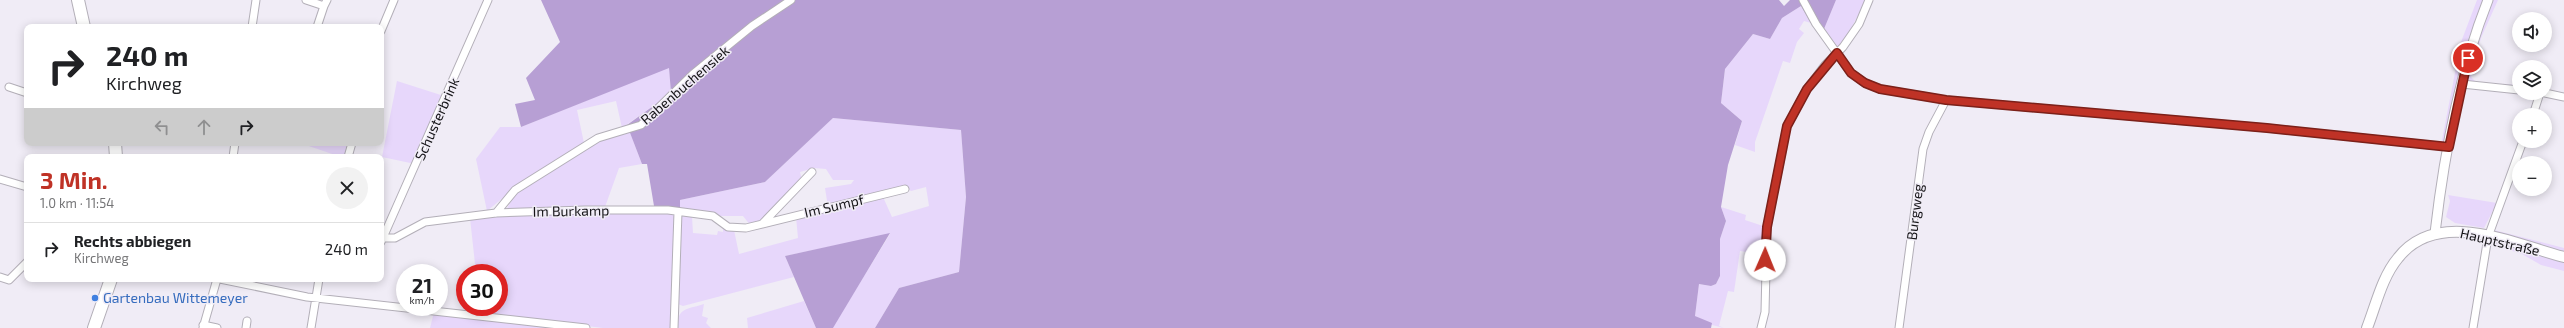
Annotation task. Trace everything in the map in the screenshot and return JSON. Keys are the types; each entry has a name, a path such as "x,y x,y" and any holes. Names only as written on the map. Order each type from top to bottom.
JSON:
{"main road":[{"path":"78,0 83,24"},
{"name":"Hauptstraße","path":"2435,233 2460,231 2564,257"},
{"path":"2367,328 2386,279 2398,257 2415,243 2435,233"},
{"path":"94,328 109,282"}],"street":[{"path":"252,24 256,0"},
{"path":"306,0 326,3 318,24"},
{"path":"384,24 394,0"},
{"name":"Schusterbrink","path":"384,235 488,0"},
{"name":"Rabenbuchensiek","path":"496,213 515,190 598,138 641,125 693,74 752,26 791,0"},
{"path":"1803,0 1851,73 1865,83 1880,89 1946,100 2267,128 2449,147"},
{"path":"1761,328 1765,312 1767,227 1787,126 1807,89 1859,24 1869,0"},
{"path":"2435,233 2449,147 2470,46 2488,0"},
{"path":"2462,84 2512,89"},
{"path":"9,87 24,92"},
{"path":"2552,94 2564,96"},
{"name":"Burgweg","path":"1899,328 1923,149 1929,132 1946,100"},
{"path":"2473,328 2488,237 2520,148"},
{"path":"763,223 812,172"},
{"path":"0,179 24,186"},
{"name":"Im Sumpf","path":"763,223 905,189"},
{"name":"Im Burkamp","path":"384,240 395,238 425,222 496,213 659,209 713,216 733,228 746,228 763,223"},
{"path":"674,328 676,309 674,281 678,212"},
{"path":"0,277 9,280 24,265"},
{"path":"217,282 203,327 217,328"},
{"path":"234,282 315,297 586,328"},
{"path":"311,328 318,282"}],"shaded area":[{"path":"541,0 1779,0 1784,6 1790,0 1836,0 1824,29 1817,19 1811,23 1801,6 1782,18 1770,39 1753,34 1725,69 1721,103 1742,121 1728,165 1721,207 1726,221 1720,239 1720,276 1716,284 1711,286 1699,284 1695,316 1712,323 1711,328 875,328 899,288 959,272 966,197 961,130 833,118 765,182 680,200 680,210 654,206 647,164 642,164 627,125 671,93 669,68 521,127 515,104 535,100 526,78 560,42"},
{"path":"1836,0 1866,0 1845,40 1838,47 1824,29"},
{"path":"2477,0 2498,0 2481,38 2471,77 2477,83 2512,85 2512,92 2465,87 2451,152 2440,150 2461,42"},
{"path":"1801,6 1811,23 1804,21 1799,29 1804,33 1797,42 1790,63 1783,61 1755,142 1755,152 1735,145 1742,121 1721,103 1725,69 1753,34 1770,39 1782,18"},
{"path":"669,67 671,93 622,128 616,101 577,110 584,143 515,188 487,211 476,159 500,127 521,127"},
{"path":"397,81 444,96 415,164 384,157 384,154 383,154"},
{"path":"833,118 961,130 966,197 959,272 899,288 875,328 832,328 890,234 785,256 794,277 683,306 678,304 680,216 692,217 693,233 717,235 718,231 723,232 723,229 734,230 739,254 798,238 796,217 883,197 892,217 929,206 926,187 911,191 907,188 828,207 825,188 851,184 854,180 833,180 826,169 814,168 800,172 802,181 763,220 751,226 743,216 718,216 680,210 680,200 765,182"},
{"path":"629,130 642,164 619,168 605,207 506,210 517,191 599,140"},
{"path":"309,146 346,146 345,154 332,154"},
{"path":"2448,195 2497,203 2484,228 2455,223 2446,217 2450,201"},
{"path":"1721,207 1746,215 1745,220 1763,226 1761,254 1740,251 1734,292 1728,291 1719,326 1724,328 1712,325 1695,316 1699,284 1711,286 1716,284 1720,276 1720,239 1726,221"},
{"path":"667,211 674,215 671,328 603,328 508,316 508,264 475,264 470,218 509,214"},
{"path":"2494,230 2564,248 2564,271 2541,265 2522,254 2490,244"},
{"path":"890,233 833,328 816,328 785,256"},
{"path":"804,301 816,328 748,328 747,318"},
{"path":"704,304 702,316 708,318 706,323 711,328 676,328 679,316 684,310"},
{"path":"448,314 456,315 456,316 566,328 430,328 433,316 448,316"}],"place":[{"name":"Gartenbau Wittemeyer","path":"95,298"}],"route":[{"path":"1765,260 1764,244 1782,145 1787,126 1807,89 1825,65 1837,53 1851,73 1865,83 1880,89 1946,100 2267,128 2449,147 2468,58"}]}
